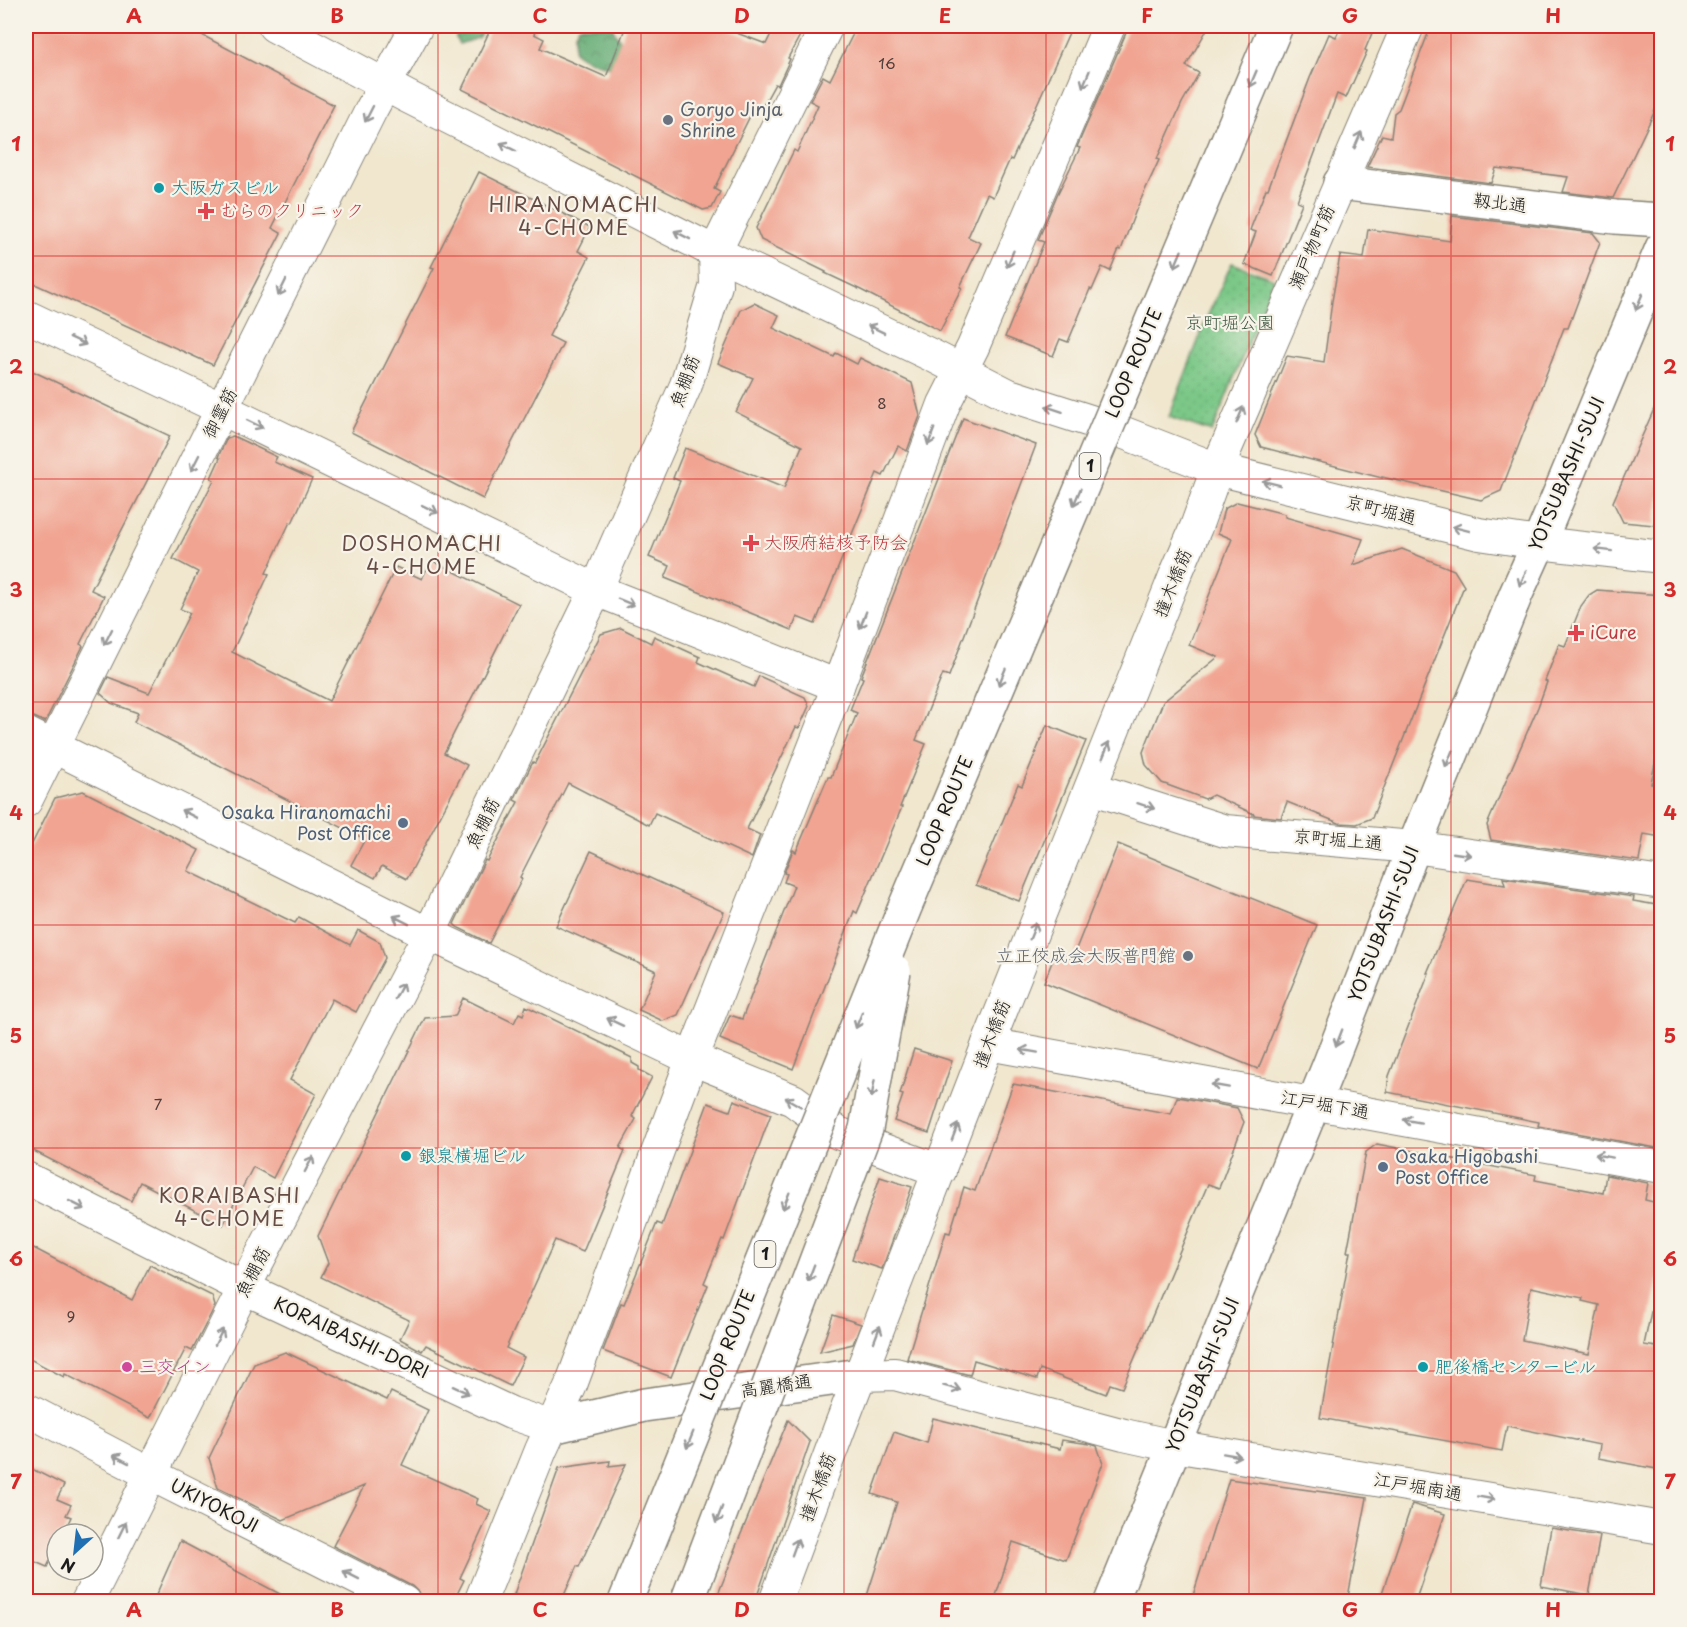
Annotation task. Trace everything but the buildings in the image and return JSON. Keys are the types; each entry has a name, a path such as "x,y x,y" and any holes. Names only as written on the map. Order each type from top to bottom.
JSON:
{"main road":[{"name":"LOOP ROUTE","path":"625,1602 905,907 1276,26"},
{"name":"靱北通","path":"1340,183 1615,217 1662,220"},
{"name":"YOTSUBASHI-SUJI","path":"1111,1602 1314,1102 1511,605 1662,248"},
{"path":"687,1602 866,1129 905,907"},
{"name":"高麗橋通","path":"552,1427 644,1406 861,1375"}],"street":[{"name":"京町堀通","path":"274,26 716,252 1009,395 1109,427 1216,469 1479,534 1662,557"},
{"name":"御霊筋","path":"26,801 385,84 417,26"},
{"name":"魚棚筋","path":"87,1602 244,1288 429,934 596,590 686,385 716,285 716,252 827,26"},
{"path":"480,1602 540,1450 571,1385 692,1059 838,686 944,404 973,347 1109,26"},
{"name":"瀬戸物町筋","path":"1216,469 1408,26"},
{"path":"26,316 596,590 838,686"},
{"name":"撞木橋筋","path":"775,1602 988,1044 1175,576 1197,527 1216,469"},
{"path":"26,733 429,934 692,1059 793,1100 838,1132 940,1171"},
{"name":"京町堀上通","path":"1091,788 1225,831 1414,847 1662,883"},
{"name":"江戸堀下通","path":"988,1044 1662,1167"},
{"name":"KORAIBASHI-DORI","path":"26,1178 244,1288 511,1413 552,1427"},
{"name":"高麗橋通","path":"861,1375 895,1374 1124,1435 1174,1446"},
{"name":"UKIYOKOJI","path":"26,1409 404,1602"},
{"name":"江戸堀南通","path":"1174,1446 1662,1528"}],"green space":[{"path":"456,26 486,26 478,38 459,44 456,38"},
{"path":"579,26 611,26 621,42 614,68 588,60 574,51 575,33"},
{"name":"京町堀公園","path":"1232,263 1274,279 1212,432 1169,417 1208,315"}],"place":[{"name":"Goryo Jinja Shrine","path":"668,120"},
{"name":"大阪ガスビル","path":"159,188"},
{"name":"むらのクリニック","path":"206,211"},
{"name":"大阪府結核予防会","path":"751,543"},
{"name":"iCure","path":"1576,633"},
{"name":"Osaka Hiranomachi Post Office","path":"403,823"},
{"name":"立正佼成会大阪普門館","path":"1188,956"},
{"name":"銀泉横堀ビル","path":"406,1156"},
{"name":"Osaka Higobashi Post Office","path":"1383,1167"},
{"name":"三交イン","path":"127,1367"},
{"name":"肥後橋センタービル","path":"1423,1367"}],"district":[{"name":"HIRANOMACHI 4-CHOME","path":"574,216"},
{"name":"DOSHOMACHI 4-CHOME","path":"422,556"},
{"name":"KORAIBASHI 4-CHOME","path":"230,1208"}]}
